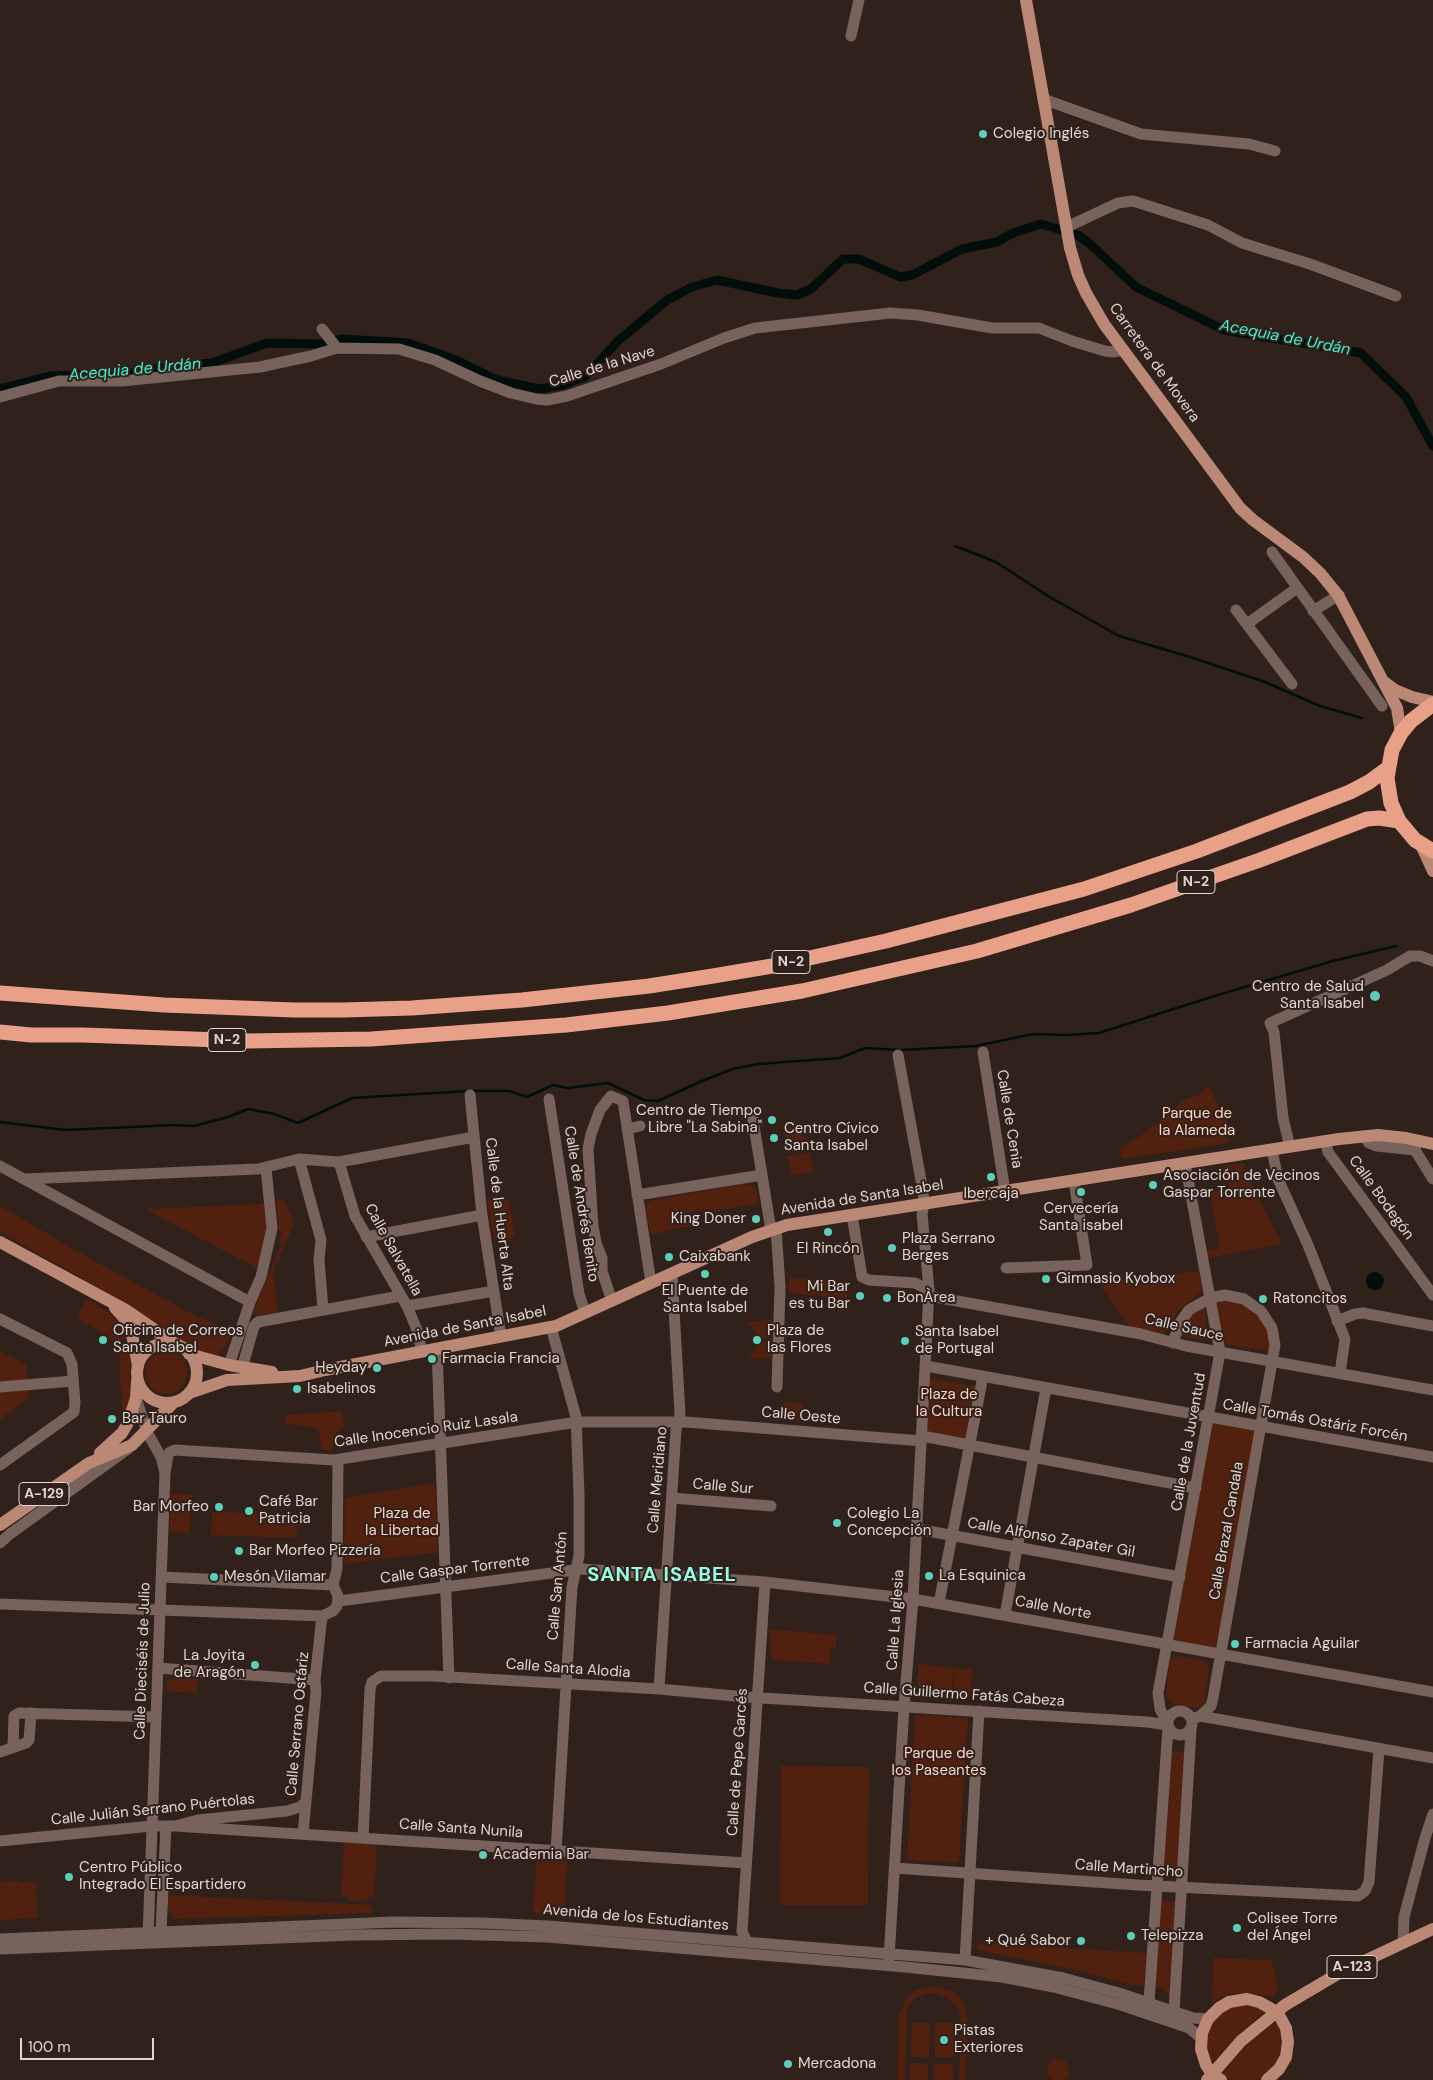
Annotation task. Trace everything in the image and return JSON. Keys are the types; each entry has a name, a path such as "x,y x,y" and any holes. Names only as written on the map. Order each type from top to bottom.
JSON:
{"highway":[{"path":"1427,848 1399,820 1388,793 1388,768 1392,750 1401,733 1433,703"},
{"name":"N-2","path":"3,992 106,1002 294,1010 402,1008 472,1004 649,986 787,963 886,941 1050,899 1197,851 1365,785 1388,768"},
{"name":"N-2","path":"0,1023 83,1034 247,1041 371,1039 566,1025 668,1013 802,991 927,963 1023,938 1112,911 1260,860 1366,820 1379,818 1399,820"},
{"path":"0,1032 31,1035 83,1034"}],"main road":[{"name":"Carretera de Movera","path":"1026,0 1068,227 1078,274 1086,293 1104,324 1240,508 1303,557 1339,595 1397,708 1401,733"},
{"path":"1382,681 1402,693 1433,703"},
{"path":"1427,848 1433,871"},
{"name":"Avenida de Santa Isabel","path":"189,1393 227,1380 300,1376 551,1327 774,1229 852,1215 1325,1141 1378,1135 1416,1145 1433,1144"},
{"path":"0,1242 126,1310 189,1354 195,1364 196,1376 189,1393 174,1402 163,1403 146,1395 137,1381 138,1366 130,1329 126,1320 106,1300"},
{"path":"138,1366 148,1350 156,1346 165,1344 178,1346"},
{"name":"Avenida de Santa Isabel","path":"189,1354 242,1368 269,1372 325,1370"},
{"name":"A-129","path":"0,1525 89,1463 122,1433 131,1417 136,1398 137,1381"},
{"name":"A-129","path":"89,1463 132,1445 147,1432 174,1402"},
{"name":"A-123","path":"1214,2078 1241,2041 1275,2012 1341,1972 1433,1929"},
{"path":"1214,2078 1203,2055 1201,2038 1208,2019 1224,2005 1241,2000 1259,2002 1275,2012 1286,2028 1288,2049 1279,2069 1267,2080"}],"street":[{"path":"851,36 859,0"},
{"path":"1043,99 1142,134 1249,144 1275,151"},
{"path":"1068,227 1118,203 1133,202 1208,225 1242,243 1310,264 1396,296"},
{"name":"Calle de la Nave","path":"0,397 59,381 122,381 260,367 311,356 330,340 398,349 435,360 511,393 547,400 566,396 662,364 724,338 755,328 878,313 902,313 992,328 1040,328 1072,341 1105,351 1124,350"},
{"path":"1272,552 1382,706"},
{"path":"1247,624 1297,588"},
{"path":"1313,611 1339,595"},
{"path":"1236,610 1292,684"},
{"path":"1290,1147 1283,1118 1274,1032 1270,1023 1387,970 1410,956 1420,956 1433,961"},
{"name":"Calle de Cenia","path":"983,1052 1005,1191"},
{"path":"898,1055 924,1204 922,1214 929,1293"},
{"name":"Calle de la Huerta Alta","path":"470,1095 482,1215 501,1337"},
{"path":"612,1301 604,1278 602,1258 596,1243 593,1226 588,1148 600,1110 611,1096 623,1101 651,1283"},
{"name":"Calle de Andrés Benito","path":"550,1099 579,1294 585,1313"},
{"path":"752,1114 762,1175 774,1229 780,1287 777,1387"},
{"path":"627,1129 640,1126"},
{"path":"24,1179 266,1168 299,1159 339,1162 474,1137"},
{"name":"Calle Bodegón","path":"1325,1141 1328,1152 1433,1295"},
{"path":"1416,1145 1433,1179"},
{"path":"1272,1150 1278,1179 1308,1245 1345,1342 1340,1373"},
{"path":"299,1159 321,1240 319,1260 323,1309"},
{"name":"Calle Salvatella","path":"339,1162 355,1216 403,1301 417,1330 422,1352"},
{"name":"Calle de la Juventud","path":"1150,2002 1168,1725 1162,1714 1158,1698 1220,1352 1185,1163"},
{"path":"0,1166 250,1302"},
{"path":"229,1365 250,1302 262,1277 272,1228 266,1168"},
{"path":"637,1195 762,1175"},
{"path":"52,1195 51,1188 56,1177"},
{"path":"1006,1268 1087,1265 1074,1181"},
{"path":"366,1237 482,1215"},
{"path":"852,1215 862,1276 869,1280 915,1283 929,1293"},
{"name":"Calle Meridiano","path":"659,1689 665,1575 680,1414 672,1274"},
{"path":"915,1283 928,1275"},
{"path":"242,1368 254,1326 258,1322 323,1309 494,1291"},
{"name":"Calle Sauce","path":"929,1293 1141,1334 1173,1343 1433,1390"},
{"name":"Calle La Iglesia","path":"888,1965 904,1706 913,1599 929,1293"},
{"name":"Calle Brazal Candala","path":"1210,1298 1235,1296 1249,1302 1261,1311 1269,1322 1274,1338 1275,1352 1211,1706"},
{"path":"1173,1343 1178,1326 1186,1313 1195,1305 1210,1298"},
{"path":"1337,1321 1359,1313 1433,1326"},
{"path":"0,1319 66,1353 71,1360 74,1412 0,1465"},
{"name":"Calle San Antón","path":"551,1327 577,1422 579,1556 572,1588 556,1851"},
{"path":"437,1349 448,1678"},
{"name":"Calle Tomás Ostáriz Forcén","path":"926,1366 1433,1457"},
{"path":"939,1604 983,1376"},
{"path":"0,1387 73,1381"},
{"path":"1005,1615 1046,1388"},
{"name":"Calle Dieciséis de Julio","path":"136,1398 147,1432 161,1458 165,1472 148,1931"},
{"name":"Calle Inocencio Ruiz Lasala","path":"165,1472 169,1453 175,1450 338,1460 577,1422 678,1422"},
{"name":"Calle Oeste","path":"678,1422 922,1438 970,1445 1196,1488"},
{"path":"0,1543 119,1457 132,1445"},
{"path":"0,1604 322,1616 336,1609 339,1600 333,1585 337,1569 338,1460"},
{"name":"Calle Sur","path":"672,1498 771,1506"},
{"name":"Calle Alfonso Zapater Gil","path":"917,1529 1180,1577"},
{"name":"Calle Gaspar Torrente","path":"339,1600 576,1570 665,1575"},
{"name":"Calle Norte","path":"665,1575 765,1582 913,1599 1433,1692"},
{"path":"162,1577 333,1585"},
{"name":"Calle de Pepe Garcés","path":"749,1942 742,1931 765,1582"},
{"name":"Calle Serrano Ostáriz","path":"303,1834 322,1616"},
{"path":"158,1668 315,1680"},
{"name":"Calle Santa Alodia","path":"363,1838 370,1688 376,1677 388,1675 659,1689 757,1697"},
{"name":"Calle Guillermo Fatás Cabeza","path":"757,1697 1147,1722 1168,1725"},
{"path":"1174,2011 1194,1722 1186,1712 1176,1711 1169,1717 1168,1725 1172,1733 1179,1736 1186,1734 1194,1722 1211,1706 1217,1719"},
{"path":"965,1960 979,1711"},
{"path":"13,1747 14,1716 19,1713 156,1717"},
{"path":"0,1752 26,1743 29,1740 31,1713"},
{"path":"1194,1722 1217,1719 1433,1758"},
{"name":"Calle Martincho","path":"894,1868 1348,1897 1361,1895 1367,1889 1369,1882 1379,1749"},
{"name":"Calle Julián Serrano Puértolas","path":"0,1841 152,1826 170,1826 198,1820 287,1811 300,1807 306,1802"},
{"path":"1403,1943 1406,1910 1433,1814"},
{"path":"148,1944 161,1931 170,1826"},
{"name":"Calle Santa Nunila","path":"170,1826 746,1863"},
{"path":"1428,1832 1433,1845"},
{"name":"Avenida de los Estudiantes","path":"0,1939 384,1922 483,1923 633,1932 965,1960 1039,1973 1150,2002 1196,2019 1208,2019"},
{"path":"148,1931 148,1944"},
{"name":"Avenida de los Estudiantes","path":"0,1950 355,1935 460,1934 547,1937 888,1965 1002,1977 1105,2000 1183,2026 1193,2030 1201,2038"},
{"path":"1105,2000 1119,1993"}],"green space":[{"name":"Parque de la Alameda","path":"1208,1085 1227,1122 1229,1143 1122,1159 1120,1147 1138,1138 1186,1099 1200,1094"},
{"path":"795,1120 810,1151 787,1153 782,1123"},
{"path":"810,1153 813,1172 791,1175 788,1156"},
{"path":"1243,1163 1247,1175 1282,1244 1208,1258 1207,1251 1220,1248 1210,1192 1228,1189 1225,1166"},
{"path":"743,1184 750,1185 756,1189 758,1203 714,1212 713,1208 690,1212 692,1225 651,1235 645,1207 650,1201"},
{"path":"283,1199 294,1224 273,1272 278,1312 255,1316 253,1312 282,1243 279,1240 282,1233 279,1230 276,1201"},
{"path":"509,1199 515,1237 494,1240 487,1201"},
{"path":"264,1204 267,1232 257,1268 145,1209"},
{"path":"0,1206 87,1257 194,1315 233,1332 225,1347 216,1358 198,1354 78,1276 0,1232"},
{"path":"1199,1271 1202,1291 1178,1311 1163,1335 1129,1326 1102,1287 1107,1283 1160,1274 1160,1276"},
{"path":"789,1278 848,1281 847,1298 788,1292"},
{"path":"1220,1300 1241,1303 1255,1311 1269,1330 1270,1351 1225,1343 1217,1305"},
{"path":"86,1301 90,1301 111,1314 123,1328 126,1339 112,1342 109,1336 78,1319 78,1315"},
{"path":"1204,1307 1210,1341 1180,1336 1187,1318"},
{"path":"772,1320 772,1339 760,1339 747,1322"},
{"path":"760,1342 772,1342 771,1359 749,1359"},
{"path":"130,1349 130,1402 125,1416 122,1412 119,1355 122,1350"},
{"path":"0,1351 26,1364 29,1398 0,1419"},
{"path":"170,1352 178,1355 184,1361 187,1373 184,1385 178,1391 162,1394 154,1391 148,1385 145,1369 148,1361 154,1355"},
{"name":"Plaza de la Cultura","path":"929,1378 975,1386 965,1440 926,1433"},
{"path":"785,1402 803,1403 802,1421 784,1420"},
{"path":"342,1411 344,1429 334,1434 332,1451 322,1450 318,1429 284,1423 287,1415"},
{"path":"1211,1422 1256,1431 1216,1647 1173,1640"},
{"name":"Plaza de la Libertad","path":"435,1483 438,1552 344,1564 345,1498"},
{"path":"171,1494 192,1495 190,1533 170,1532"},
{"path":"212,1512 298,1514 297,1538 211,1535"},
{"path":"769,1629 836,1635 836,1649 831,1649 830,1664 772,1660"},
{"path":"1178,1656 1205,1661 1209,1669 1204,1706 1198,1708 1171,1703 1166,1695 1170,1660"},
{"path":"919,1664 954,1668 952,1696 917,1692"},
{"path":"955,1668 973,1670 970,1698 953,1696"},
{"path":"172,1678 198,1679 197,1693 166,1691 167,1680"},
{"name":"Parque de los Paseantes","path":"915,1715 968,1718 959,1863 907,1860"},
{"path":"1169,1751 1188,1752 1181,1870 1162,1869"},
{"path":"781,1766 869,1767 868,1905 780,1905"},
{"path":"344,1841 377,1843 374,1897 367,1897 367,1901 349,1901 349,1897 341,1897"},
{"path":"537,1853 568,1854 564,1914 533,1912"},
{"path":"19,1880 19,1882 36,1883 38,1918 0,1920 0,1882"},
{"path":"168,1895 372,1905 373,1913 174,1919 163,1900"},
{"path":"1156,1900 1181,1902 1175,1998 1152,1983"},
{"path":"977,1943 1148,1953 1144,1982 1141,1987 1084,1972 978,1950"},
{"path":"1213,1958 1271,1960 1278,1985 1274,1997 1252,1993 1234,1993 1219,1998 1212,2004"},
{"path":"936,1986 955,1992 962,2000 966,2010 968,2021 965,2080 959,2080 961,2020 957,2006 948,1998 934,1993 927,1993 914,1999 907,2009 905,2080 897,2080 899,2014 905,2001 913,1992 922,1988"},
{"path":"1252,2005 1265,2011 1211,2062 1207,2054 1206,2041 1212,2021 1230,2007"},
{"path":"1276,2021 1281,2027 1283,2055 1267,2076 1259,2080 1232,2080 1223,2075 1222,2073 1246,2046"},
{"path":"912,2023 930,2023 929,2057 911,2057"},
{"name":"Pistas Exteriores","path":"935,2023 954,2023 953,2057 935,2057"},
{"path":"1058,2059 1066,2062 1069,2070 1066,2078 1058,2081 1050,2078 1047,2070 1050,2062"},
{"path":"910,2063 928,2064 928,2080 910,2080"},
{"path":"934,2064 953,2064 953,2080 934,2080"}],"shaded area":[{"path":"1375,1272 1381,1275 1384,1281 1381,1287 1375,1290 1369,1287 1366,1281 1369,1275"}],"waterway":[{"name":"Acequia de Urdán","path":"0,389 50,376 133,373 168,367 212,363 267,343 320,344 342,339 408,343 456,360 497,380 540,389 562,385 586,376 618,341 667,300 692,287 717,280 778,293 797,295 811,289 843,259 859,259 900,277 912,275 962,249 997,242 1013,233 1041,224 1078,235 1136,287 1224,330 1361,353 1406,397 1433,446"},
{"path":"955,546 996,562 1048,596 1119,636 1265,682 1320,706 1362,718"},
{"path":"0,1122 65,1130 175,1125 194,1126 228,1117 248,1109 274,1114 298,1123 352,1098 468,1091 509,1091 527,1097 553,1085 568,1088 608,1083 644,1100 658,1101 733,1069 758,1064 840,1058 865,1048 900,1050 976,1046 1033,1034 1099,1033 1333,961 1396,946"}],"place":[{"name":"Colegio Inglés","path":"983,134"},
{"name":"Centro de Salud Santa Isabel","path":"1375,996"},
{"name":"Centro de Tiempo Libre \"La Sabina\"","path":"772,1120"},
{"name":"Centro Cívico Santa Isabel","path":"774,1138"},
{"name":"Ibercaja","path":"991,1177"},
{"name":"Asociación de Vecinos Gaspar Torrente","path":"1153,1185"},
{"name":"Cervecería Santa isabel","path":"1081,1192"},
{"name":"King Doner","path":"756,1219"},
{"name":"El Rincón","path":"828,1232"},
{"name":"Plaza Serrano Berges","path":"892,1248"},
{"name":"Caixabank","path":"669,1257"},
{"name":"El Puente de Santa Isabel","path":"705,1274"},
{"name":"Gimnasio Kyobox","path":"1046,1279"},
{"name":"Mi Bar es tu Bar","path":"860,1296"},
{"name":"BonÀrea","path":"887,1298"},
{"name":"Ratoncitos","path":"1263,1299"},
{"name":"Oficina de Correos Santa Isabel","path":"103,1340"},
{"name":"Plaza de las Flores","path":"757,1340"},
{"name":"Santa Isabel de Portugal","path":"905,1341"},
{"name":"Farmacia Francia","path":"432,1359"},
{"name":"Heyday","path":"377,1368"},
{"name":"Isabelinos","path":"297,1389"},
{"name":"Bar Tauro","path":"112,1419"},
{"name":"Bar Morfeo","path":"219,1507"},
{"name":"Café Bar Patricia","path":"249,1511"},
{"name":"Colegio La Concepción","path":"837,1523"},
{"name":"Bar Morfeo Pizzería","path":"239,1551"},
{"name":"La Esquinica","path":"929,1576"},
{"name":"Mesón Vilamar","path":"214,1577"},
{"name":"Farmacia Aguilar","path":"1235,1644"},
{"name":"La Joyita de Aragón","path":"255,1665"},
{"name":"Academia Bar","path":"483,1855"},
{"name":"Centro Público Integrado El Espartidero","path":"69,1877"},
{"name":"Colisee Torre del Ángel","path":"1237,1928"},
{"name":"Telepizza","path":"1131,1936"},
{"name":"+ Qué Sabor","path":"1081,1941"},
{"name":"Pistas Exteriores","path":"944,2040"},
{"name":"Mercadona","path":"788,2064"}],"district":[{"name":"SANTA ISABEL","path":"662,1576"}]}
